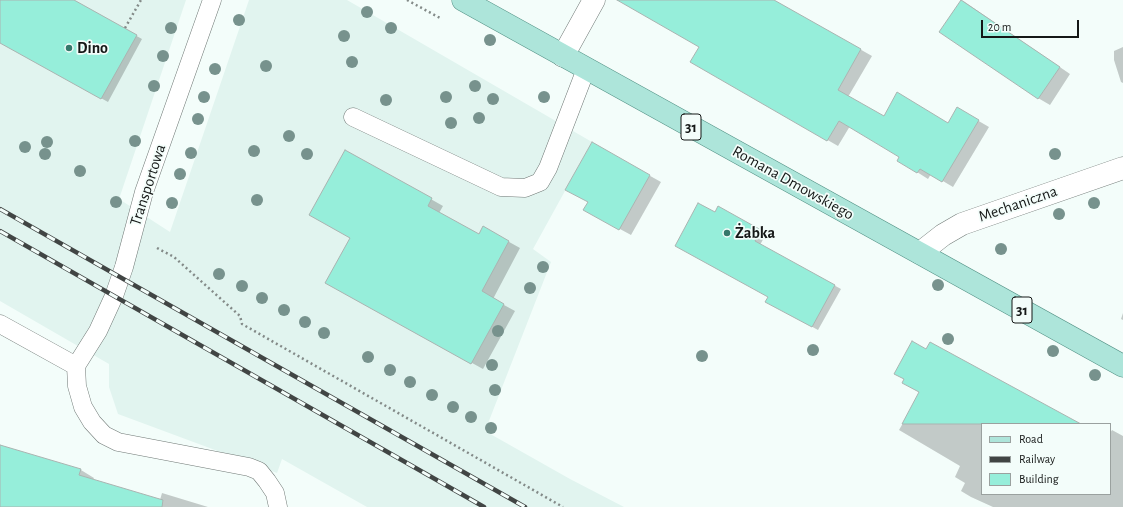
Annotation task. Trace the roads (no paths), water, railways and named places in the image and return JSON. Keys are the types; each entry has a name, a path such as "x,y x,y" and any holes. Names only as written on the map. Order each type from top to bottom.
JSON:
{"main road":[{"name":"Romana Dmowskiego","path":"463,0 1123,366"}],"street":[{"path":"563,56 594,0"},
{"name":"Mechaniczna","path":"920,253 943,235 962,224 1123,168"}],"lane":[{"name":"Transportowa","path":"76,366 98,331 114,296 124,267 144,192 212,0"},
{"path":"353,117 502,187 525,188 540,182 548,168 586,69"},
{"path":"0,324 76,366 77,386 83,407 92,422 104,435 118,442 249,467 259,472 268,481 275,493 278,507"}],"railway":[{"path":"0,209 525,507"},
{"path":"0,231 484,507"}],"place":[{"name":"Dino","path":"69,48"},
{"name":"Żabka","path":"727,233"}]}
